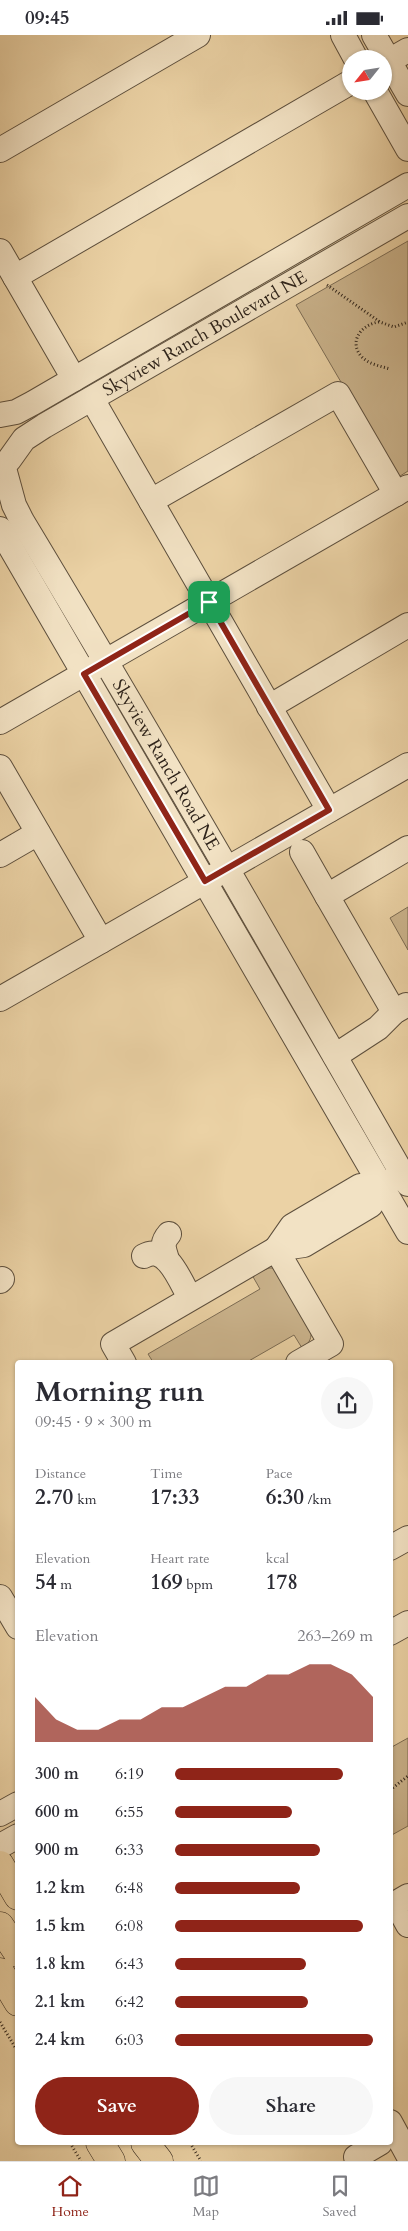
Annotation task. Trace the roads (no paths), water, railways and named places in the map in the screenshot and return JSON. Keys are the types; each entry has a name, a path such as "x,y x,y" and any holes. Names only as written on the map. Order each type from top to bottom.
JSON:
{"main road":[{"path":"0,1865 15,1891"},
{"path":"0,1926 15,1948"},
{"path":"0,1972 15,1997"},
{"path":"101,2145 111,2161"},
{"path":"147,2145 159,2161"},
{"path":"161,2145 171,2161"}],"street":[{"path":"0,150 198,35"},
{"path":"343,35 351,50"},
{"path":"374,35 398,56 408,94"},
{"path":"15,277 342,87"},
{"path":"380,100 408,149"},
{"name":"Skyview Ranch Boulevard NE","path":"0,415 16,412 408,185"},
{"name":"Skyview Ranch Boulevard NE","path":"5,470 24,439 408,216"},
{"path":"0,251 74,379"},
{"path":"0,723 402,491 338,394 151,501"},
{"path":"92,399 329,810"},
{"name":"Skyview Ranch Road NE","path":"0,427 6,435 10,447 5,470 14,505 22,521 106,661 406,1176"},
{"name":"Skyview Ranch Road NE","path":"0,529 408,1233"},
{"path":"269,707 408,625"},
{"path":"0,999 408,765"},
{"path":"0,767 101,941"},
{"path":"0,855 38,833"},
{"path":"327,896 408,848"},
{"path":"302,852 327,896 401,1008 378,1028 335,1056"},
{"path":"122,1360 112,1344 276,1249 304,1245 370,1205 381,1187 406,1176"},
{"path":"159,1249 190,1298"},
{"path":"276,1249 330,1344 303,1360"},
{"path":"393,1547 408,1538"},
{"path":"0,1597 15,1622"},
{"path":"393,1631 408,1623"},
{"path":"0,1814 15,1806"},
{"path":"0,1846 15,1838"},
{"path":"408,1895 396,1903 408,1925"},
{"path":"393,2132 408,2155"},
{"path":"354,2153 369,2145"}]}
